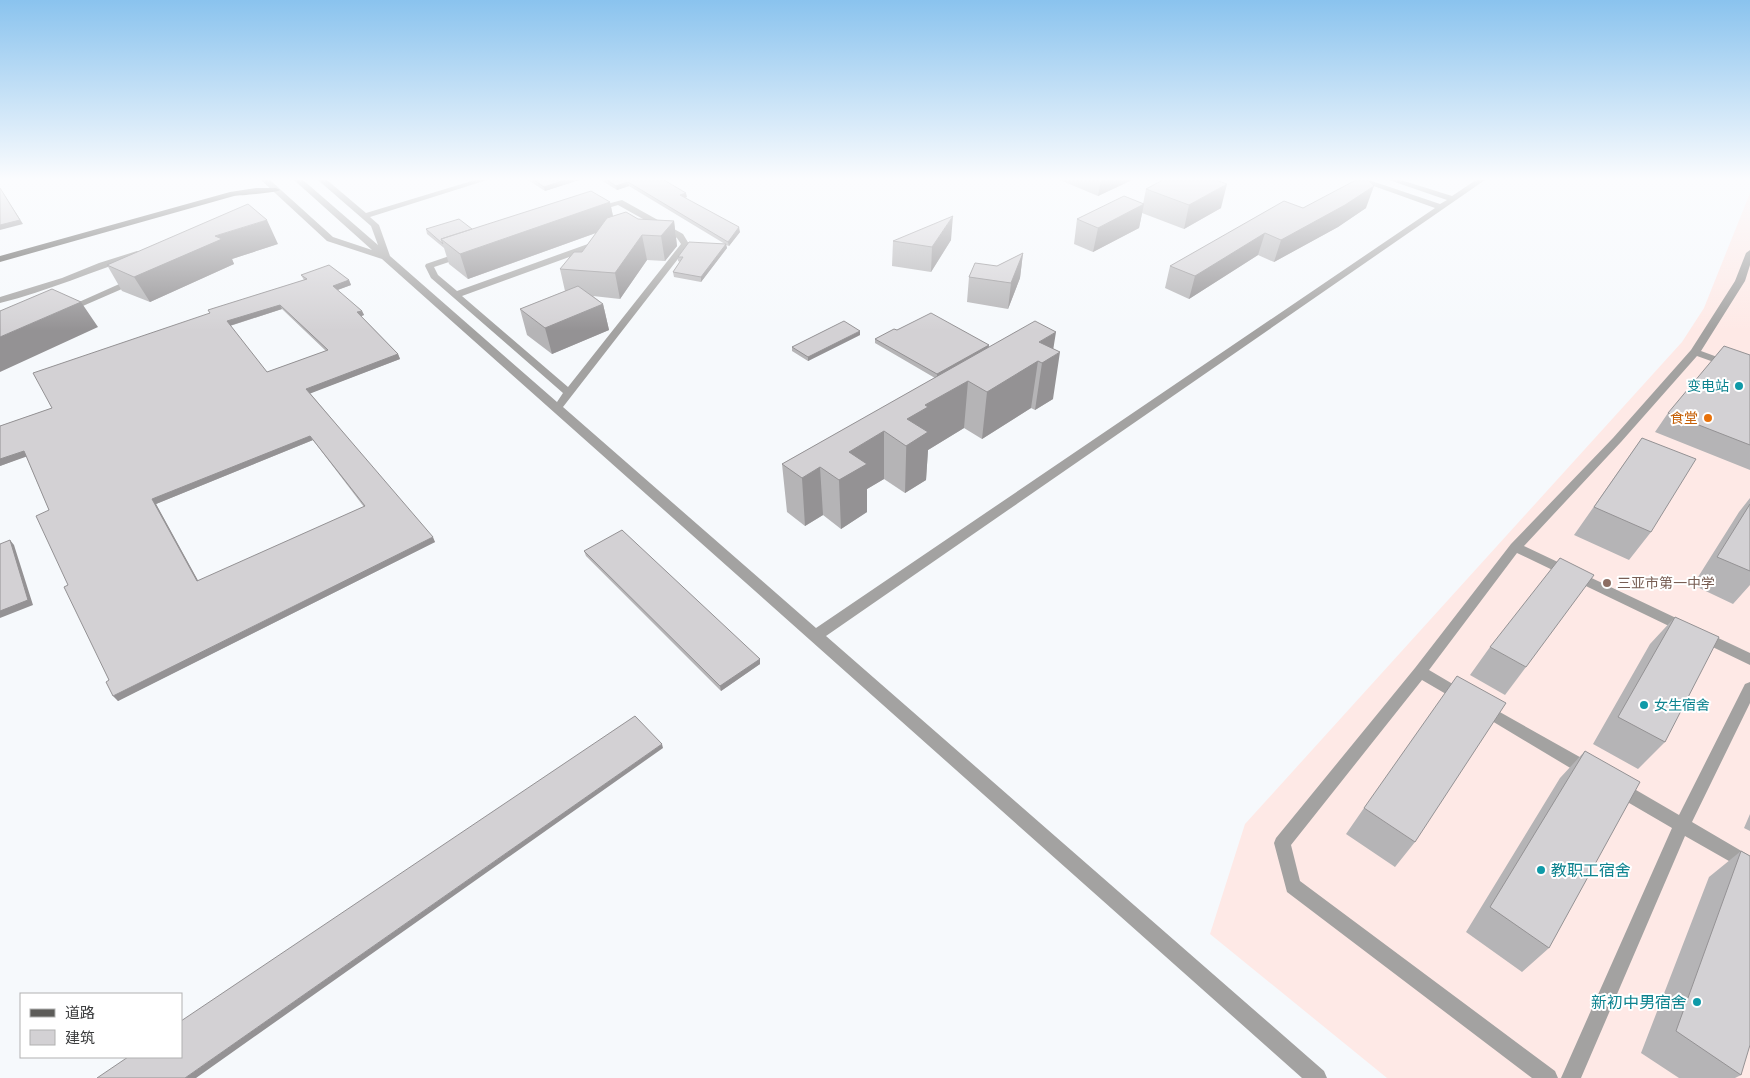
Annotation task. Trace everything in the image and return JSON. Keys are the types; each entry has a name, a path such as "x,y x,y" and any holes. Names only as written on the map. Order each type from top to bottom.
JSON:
{"main road":[{"path":"0,252 79,230"},
{"path":"0,259 103,230"}],"street":[{"path":"320,230 330,239 386,258"},
{"path":"355,230 817,635 1317,1078"},
{"path":"378,230 386,258"},
{"path":"557,408 685,244 680,236 666,230"},
{"path":"817,635 1408,230"},
{"path":"456,295 609,239"},
{"path":"0,300 66,280 102,265 150,251"},
{"path":"474,251 429,266 434,276 569,393"},
{"path":"1548,1078 1293,886 1282,842 1420,672 1515,547 1617,440 1695,352 1740,281 1750,253"},
{"path":"54,316 144,276"},
{"path":"1695,352 1750,372"},
{"path":"1515,547 1750,659"},
{"path":"1420,672 1750,865"},
{"path":"1571,1078 1682,825 1750,688"}],"shaded area":[{"name":"三亚市第一中学","path":"1735,230 1750,230 1750,1078 1387,1078 1210,934 1245,824 1682,342 1704,308"}],"building":[{"path":"187,230 234,230 215,236 222,239 134,277 107,265"},
{"path":"427,230 468,230 441,239 443,244"},
{"path":"468,230 528,230 460,254 441,239"},
{"path":"598,230 666,230 661,236 642,235 615,273 560,269 574,252 582,252"},
{"path":"709,230 737,230 728,242"},
{"path":"919,230 943,230 932,247 893,241"},
{"path":"1233,230 1299,230 1281,240 1265,233 1195,276 1170,266"},
{"path":"689,242 726,244 701,277 673,272 683,257 678,257"},
{"path":"1023,253 1011,283 969,277 975,263 997,266"},
{"path":"329,265 349,280 333,286 362,311 357,312 398,354 306,389 433,537 113,696 106,682 109,680 64,587 68,585 36,516 49,510 24,451 0,459 0,426 52,408 33,373 210,313 208,310 307,279 301,275","holes":["280,305 328,350 267,372 227,321","310,436 365,506 197,581 152,499"]},
{"path":"578,286 603,304 545,328 520,309"},
{"path":"52,289 81,302 0,337 0,311"},
{"path":"931,313 989,345 937,374 875,339"},
{"path":"844,321 860,331 808,357 792,347"},
{"path":"1035,321 1056,332 1039,342 1060,352 1042,363 1038,361 987,392 968,381 925,405 928,407 907,419 928,432 906,446 884,431 849,452 867,464 839,480 820,467 802,478 782,464"},
{"path":"1724,346 1750,355 1750,445 1668,413"},
{"path":"1642,438 1696,459 1651,532 1594,507"},
{"path":"1750,504 1750,571 1717,557"},
{"path":"622,530 760,659 720,686 584,551"},
{"path":"10,540 28,600 0,611 0,544"},
{"path":"1560,558 1594,575 1526,667 1490,647"},
{"path":"1675,617 1719,637 1665,742 1618,717"},
{"path":"1457,676 1506,703 1415,842 1364,808"},
{"path":"635,716 662,744 185,1078 97,1078 127,1058 182,1058 182,1020"},
{"name":"教职工宿舍","path":"1585,751 1640,782 1549,948 1490,907"},
{"path":"1741,851 1750,856 1750,1045 1741,1075 1676,1031"}],"place":[{"name":"变电站","path":"1739,386"},
{"name":"食堂","path":"1708,418"},
{"name":"三亚市第一中学","path":"1607,583"},
{"name":"女生宿舍","path":"1644,705"},
{"name":"教职工宿舍","path":"1541,870"},
{"name":"新初中男宿舍","path":"1697,1002"}]}
